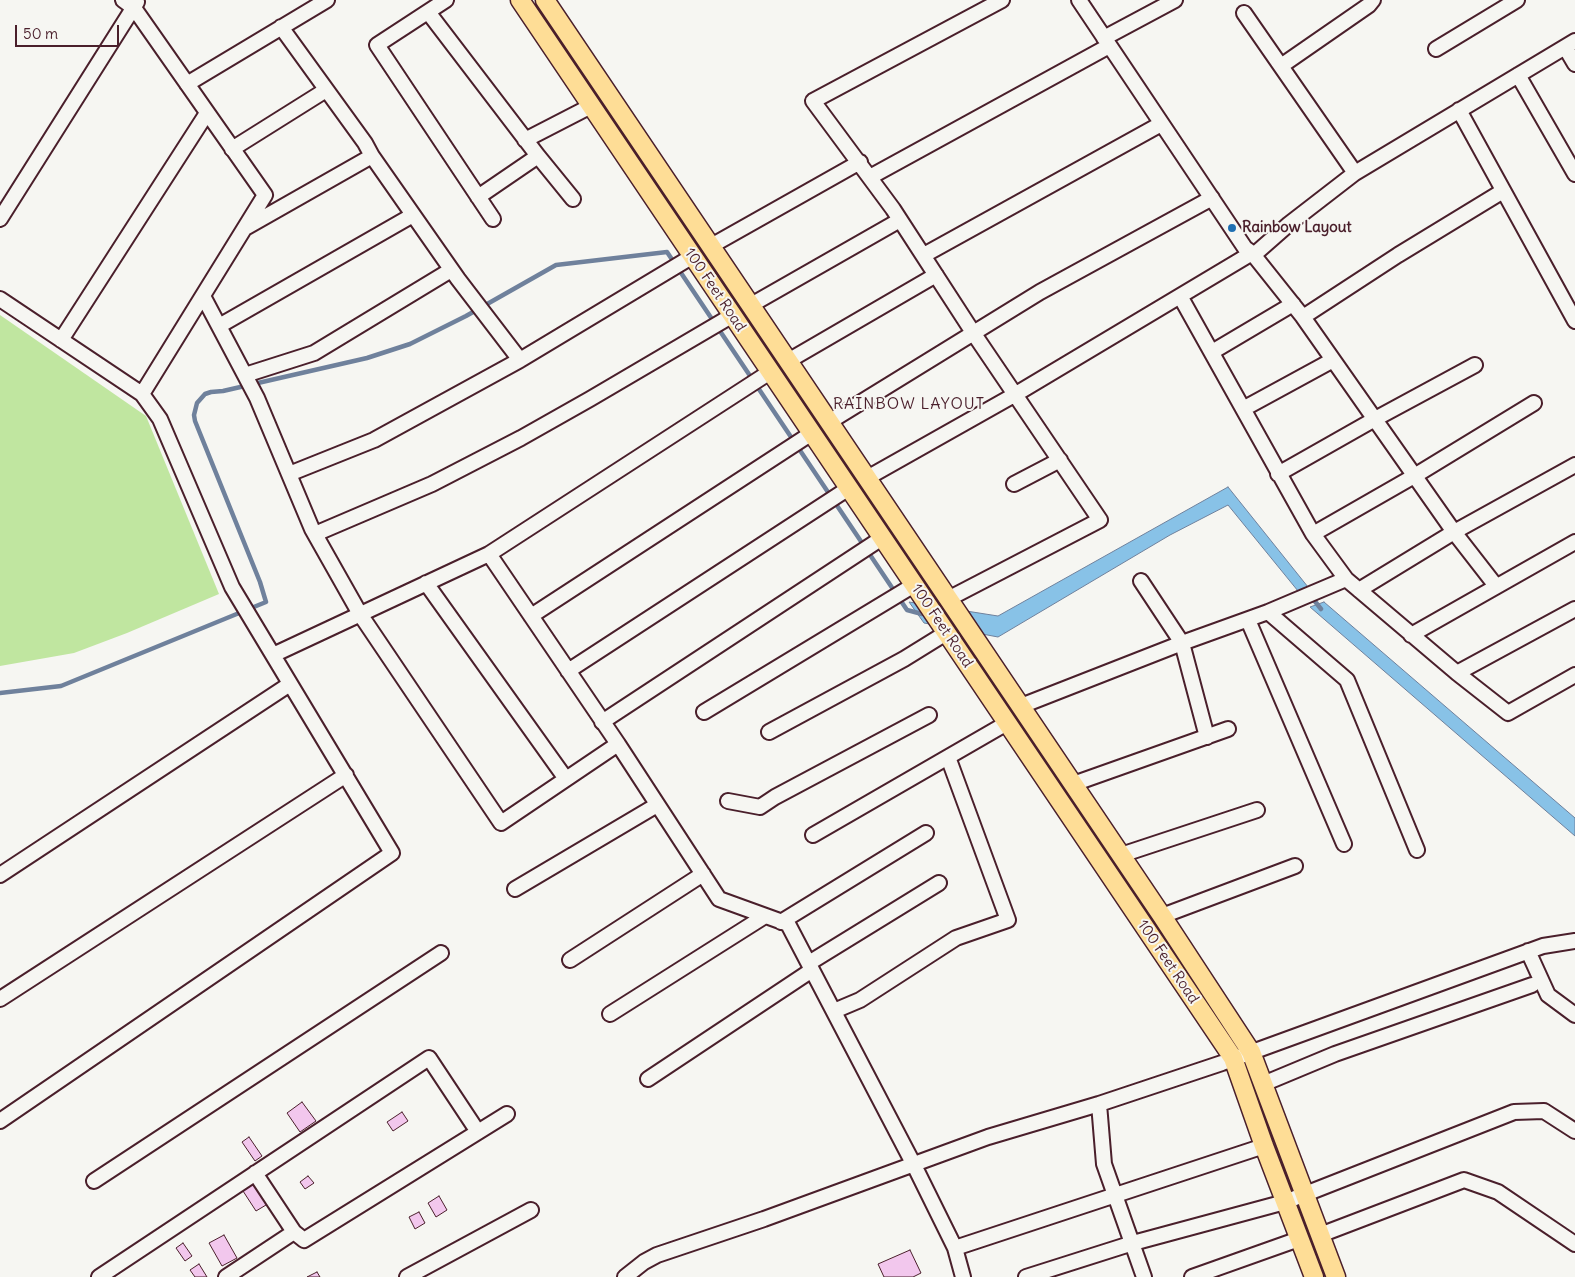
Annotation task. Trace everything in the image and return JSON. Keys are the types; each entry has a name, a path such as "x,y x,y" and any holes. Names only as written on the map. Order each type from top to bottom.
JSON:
{"main road":[{"name":"100 Feet Road","path":"520,0 1233,1058 1314,1277"},
{"name":"100 Feet Road","path":"545,0 1162,916 1251,1052 1336,1277"}],"street":[{"path":"187,84 327,0"},
{"path":"446,0 377,46 493,220"},
{"path":"948,599 1100,520 974,334 900,220 860,162 813,101 1002,0"},
{"path":"1079,0 1245,248 1252,253 1303,317 1416,475 1454,532 1496,586"},
{"path":"870,177 1107,42 1175,0"},
{"path":"1281,66 1373,0"},
{"path":"1436,49 1517,0"},
{"path":"0,218 132,3 206,113 265,195 142,394"},
{"path":"428,12 525,140 573,199"},
{"path":"1244,13 1355,173"},
{"path":"282,27 365,143 451,270 520,360"},
{"path":"867,478 1016,394 1252,253 1259,251 1289,224 1355,173 1570,44 1575,64"},
{"path":"1518,75 1575,174"},
{"path":"232,149 326,90"},
{"path":"525,140 591,106"},
{"path":"1459,110 1575,321"},
{"path":"61,340 206,113"},
{"path":"924,256 1161,124"},
{"path":"244,229 372,156"},
{"path":"478,197 538,156"},
{"path":"710,246 860,162"},
{"path":"1303,317 1398,254 1503,192"},
{"path":"829,422 1040,292 1212,198"},
{"path":"219,326 413,215"},
{"path":"750,305 900,220"},
{"path":"289,474 374,440 520,360 693,256"},
{"path":"245,375 314,353 451,270"},
{"path":"788,361 936,275"},
{"path":"203,296 257,398 315,534 360,614 501,823 618,744"},
{"path":"1180,296 1313,534 1346,579 1411,635 1508,713 1575,675"},
{"path":"0,299 142,394 160,419 232,587 392,853 0,1121"},
{"path":"1212,352 1293,304"},
{"path":"315,534 432,484 590,399 733,316"},
{"path":"1243,409 1333,360"},
{"path":"1278,474 1476,365"},
{"path":"273,655 489,554 770,372"},
{"path":"1313,534 1534,404"},
{"path":"531,616 812,433"},
{"path":"1014,484 1060,460"},
{"path":"1358,590 1454,532 1575,465"},
{"path":"568,671 849,488"},
{"path":"602,722 882,538"},
{"path":"1411,635 1575,542"},
{"path":"489,554 618,744 719,899 788,924 956,1248 963,1277"},
{"path":"1020,706 1182,643 1248,620 1346,579"},
{"path":"1141,581 1182,643 1208,737"},
{"path":"426,583 566,779"},
{"path":"704,712 914,585"},
{"path":"1457,673 1575,609"},
{"path":"1268,612 1347,680 1416,850"},
{"path":"1248,620 1344,844"},
{"path":"769,732 946,633"},
{"path":"0,875 290,684"},
{"path":"728,801 760,808 775,797 929,715"},
{"path":"813,835 1007,723"},
{"path":"1073,784 1228,729"},
{"path":"834,1011 860,1000 956,938 1008,920 948,757"},
{"path":"0,999 346,776"},
{"path":"514,889 657,805"},
{"path":"1121,855 1257,810"},
{"path":"782,922 926,833"},
{"path":"1162,916 1295,866"},
{"path":"570,960 703,874"},
{"path":"648,1080 810,967 940,883"},
{"path":"610,1014 765,916"},
{"path":"625,1277 644,1262 658,1255 764,1220 988,1137 1099,1104 1251,1052 1528,951 1543,946 1575,941"},
{"path":"1528,951 1548,995 1575,1015"},
{"path":"94,1181 440,952"},
{"path":"1263,1084 1335,1054 1532,985"},
{"path":"100,1277 428,1058 478,1132"},
{"path":"1099,1104 1102,1155 1114,1195 1144,1277"},
{"path":"1026,1277 1133,1243 1285,1202 1514,1112 1544,1111 1575,1131"},
{"path":"255,1173 294,1232 304,1240 507,1114"},
{"path":"956,1248 1264,1146"},
{"path":"1320,1235 1464,1180 1498,1192 1575,1244"},
{"path":"406,1277 531,1210"},
{"path":"226,1277 294,1232"},
{"path":"1192,1277 1300,1239"}],"green space":[{"path":"0,315 146,416 219,594 74,653 0,666"}],"water":[{"path":"1228,487 1308,587 1298,591 1228,505 1170,535 998,637 924,623 909,602 998,616"},
{"path":"1324,602 1575,818 1575,836 1310,607"}],"building":[{"path":"302,1102 316,1121 300,1132 287,1113"},
{"path":"402,1112 408,1121 393,1131 387,1122"},
{"path":"249,1137 262,1156 255,1161 242,1142"},
{"path":"308,1176 314,1183 305,1189 300,1182"},
{"path":"258,1181 271,1202 256,1211 243,1191"},
{"path":"439,1196 447,1210 436,1217 428,1203"},
{"path":"419,1212 425,1223 415,1229 409,1217"},
{"path":"224,1235 237,1258 222,1266 209,1243"},
{"path":"183,1243 192,1256 185,1261 176,1248"},
{"path":"910,1250 921,1273 913,1277 884,1277 878,1264"},
{"path":"199,1264 207,1277 195,1277 190,1270"},
{"path":"317,1272 320,1277 307,1277"}],"waterway":[{"path":"0,693 61,686 266,602 260,582 195,421 194,415 197,403 205,394 367,358 410,344 466,316 556,265 667,252 907,610 922,614"},
{"path":"1310,595 1321,609"}],"place":[{"name":"Rainbow Layout","path":"1232,228"}],"district":[{"name":"RAINBOW LAYOUT","path":"909,404"}]}
